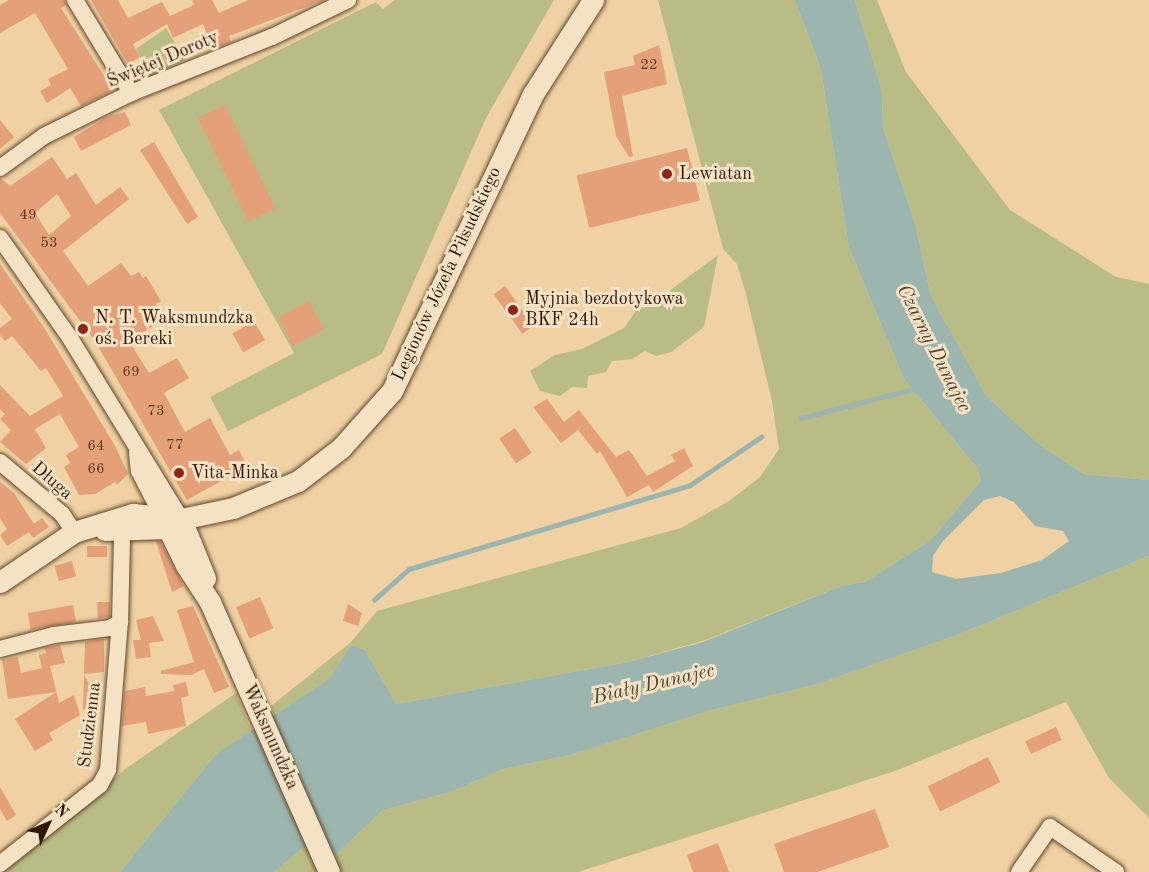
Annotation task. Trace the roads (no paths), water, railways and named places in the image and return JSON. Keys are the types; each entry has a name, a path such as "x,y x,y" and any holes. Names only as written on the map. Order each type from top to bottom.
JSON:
{"street":[{"path":"75,0 131,93"},
{"name":"Świętej Doroty","path":"0,168 44,136 131,93 272,37 348,0"},
{"name":"Legionów Józefa Piłsudskiego","path":"0,582 74,532 133,514 170,521 233,508 298,481 341,448 392,391 533,94 593,0"},
{"name":"Waksmundzka","path":"0,238 70,338 136,449 140,471 170,521 210,602 329,872"},
{"name":"Długa","path":"0,462 62,514 74,532"},
{"name":"Studzienna","path":"0,864 100,785 108,770 120,622 122,542"},
{"path":"0,648 54,635 110,628 120,622"},
{"path":"1019,872 1050,826 1116,872"}],"water":[{"path":"795,0 855,0 882,91 883,128 915,223 931,296 987,397 1039,444 1084,474 1149,480 1149,556 957,635 818,684 712,710 571,755 503,769 451,792 383,810 338,853 303,848 274,872 120,872 216,754 329,679 351,645 365,650 396,704 628,662 703,642 841,586 865,582 931,540 981,480 978,469 904,379 849,248 821,70","holes":["1000,496 1014,502 1035,526 1063,531 1069,541 1042,560 1001,573 956,579 932,572 933,556 943,541 984,500"]}],"waterway":[{"path":"801,418 917,388"},
{"path":"374,600 409,569 690,485 761,437"}],"place":[{"name":"Lewiatan","path":"667,174"},
{"name":"Myjnia bezdotykowa BKF 24h","path":"513,310"},
{"name":"N. T. Waksmundzka oś. Bereki","path":"83,329"},
{"name":"Vita-Minka","path":"179,473"}],"water label":[{"name":"Czarny Dunajec","path":"933,349"},
{"name":"Biały Dunajec","path":"654,685"}]}
